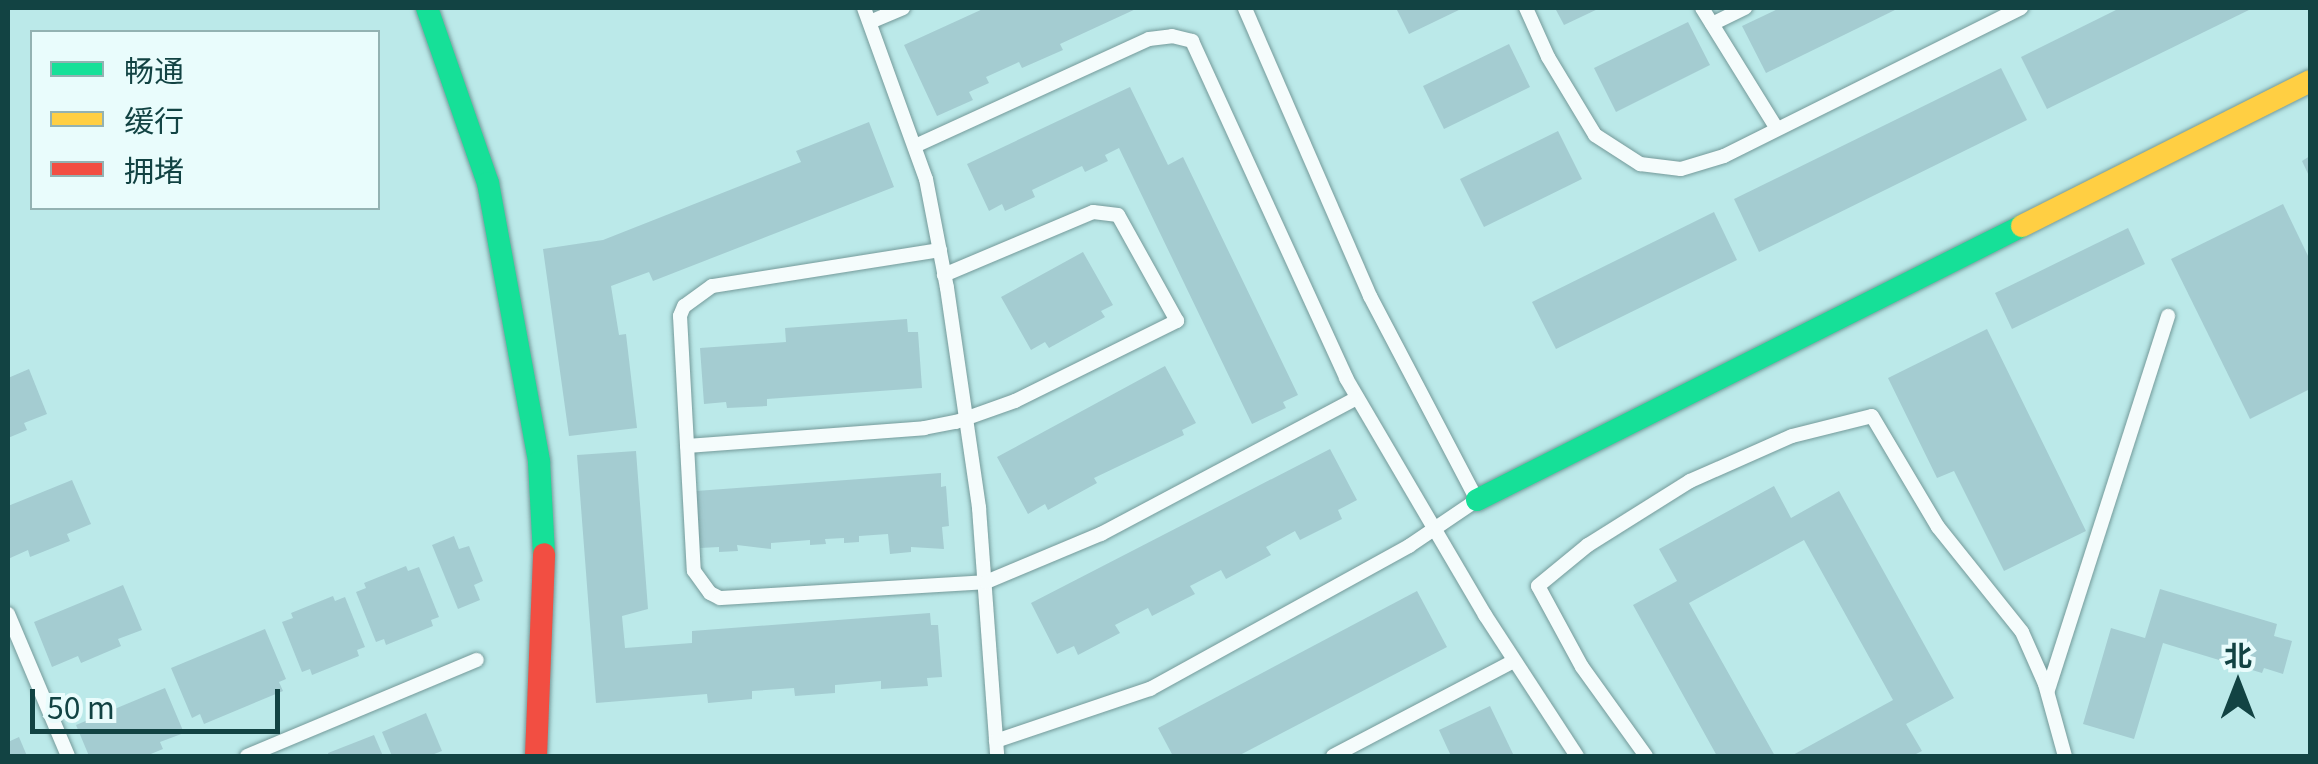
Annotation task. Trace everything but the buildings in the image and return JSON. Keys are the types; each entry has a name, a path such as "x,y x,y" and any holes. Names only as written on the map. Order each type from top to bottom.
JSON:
{"street":[{"path":"427,8 488,183 538,462 545,568 536,756"},
{"path":"1477,500 2310,81"}],"lane":[{"path":"904,8 867,15 915,146 940,250 967,418 986,582 997,749 1150,689 1434,530 1477,500 1370,296 1245,8"},
{"path":"1526,8 1548,58 1596,135 1624,157 1658,168 1703,165 1998,13 2021,8"},
{"path":"1702,8 1776,129"},
{"path":"1712,24 1745,8"},
{"path":"915,146 1150,39 1172,36 1192,41 1357,398 1434,530 1577,756"},
{"path":"687,446 924,428 967,418 1015,401 1177,321 1118,215 1094,212 944,275"},
{"path":"940,250 712,286 691,298 680,316 694,571 702,585 720,598 986,582 1102,534 1357,398"},
{"path":"2048,691 2168,316"},
{"path":"1646,756 1582,667 1538,586 1588,545 1690,481 1792,436 1872,416 1938,527 2022,632 2048,691 2066,756"},
{"path":"8,614 68,756"},
{"path":"247,756 477,660"},
{"path":"1333,756 1514,660"}],"traffic: fast":[{"path":"427,8 488,183 539,462 544,554"},
{"path":"1477,500 2022,226"}],"traffic: slow":[{"path":"2022,226 2310,81"}],"traffic: jam":[{"path":"536,756 544,554"}]}
